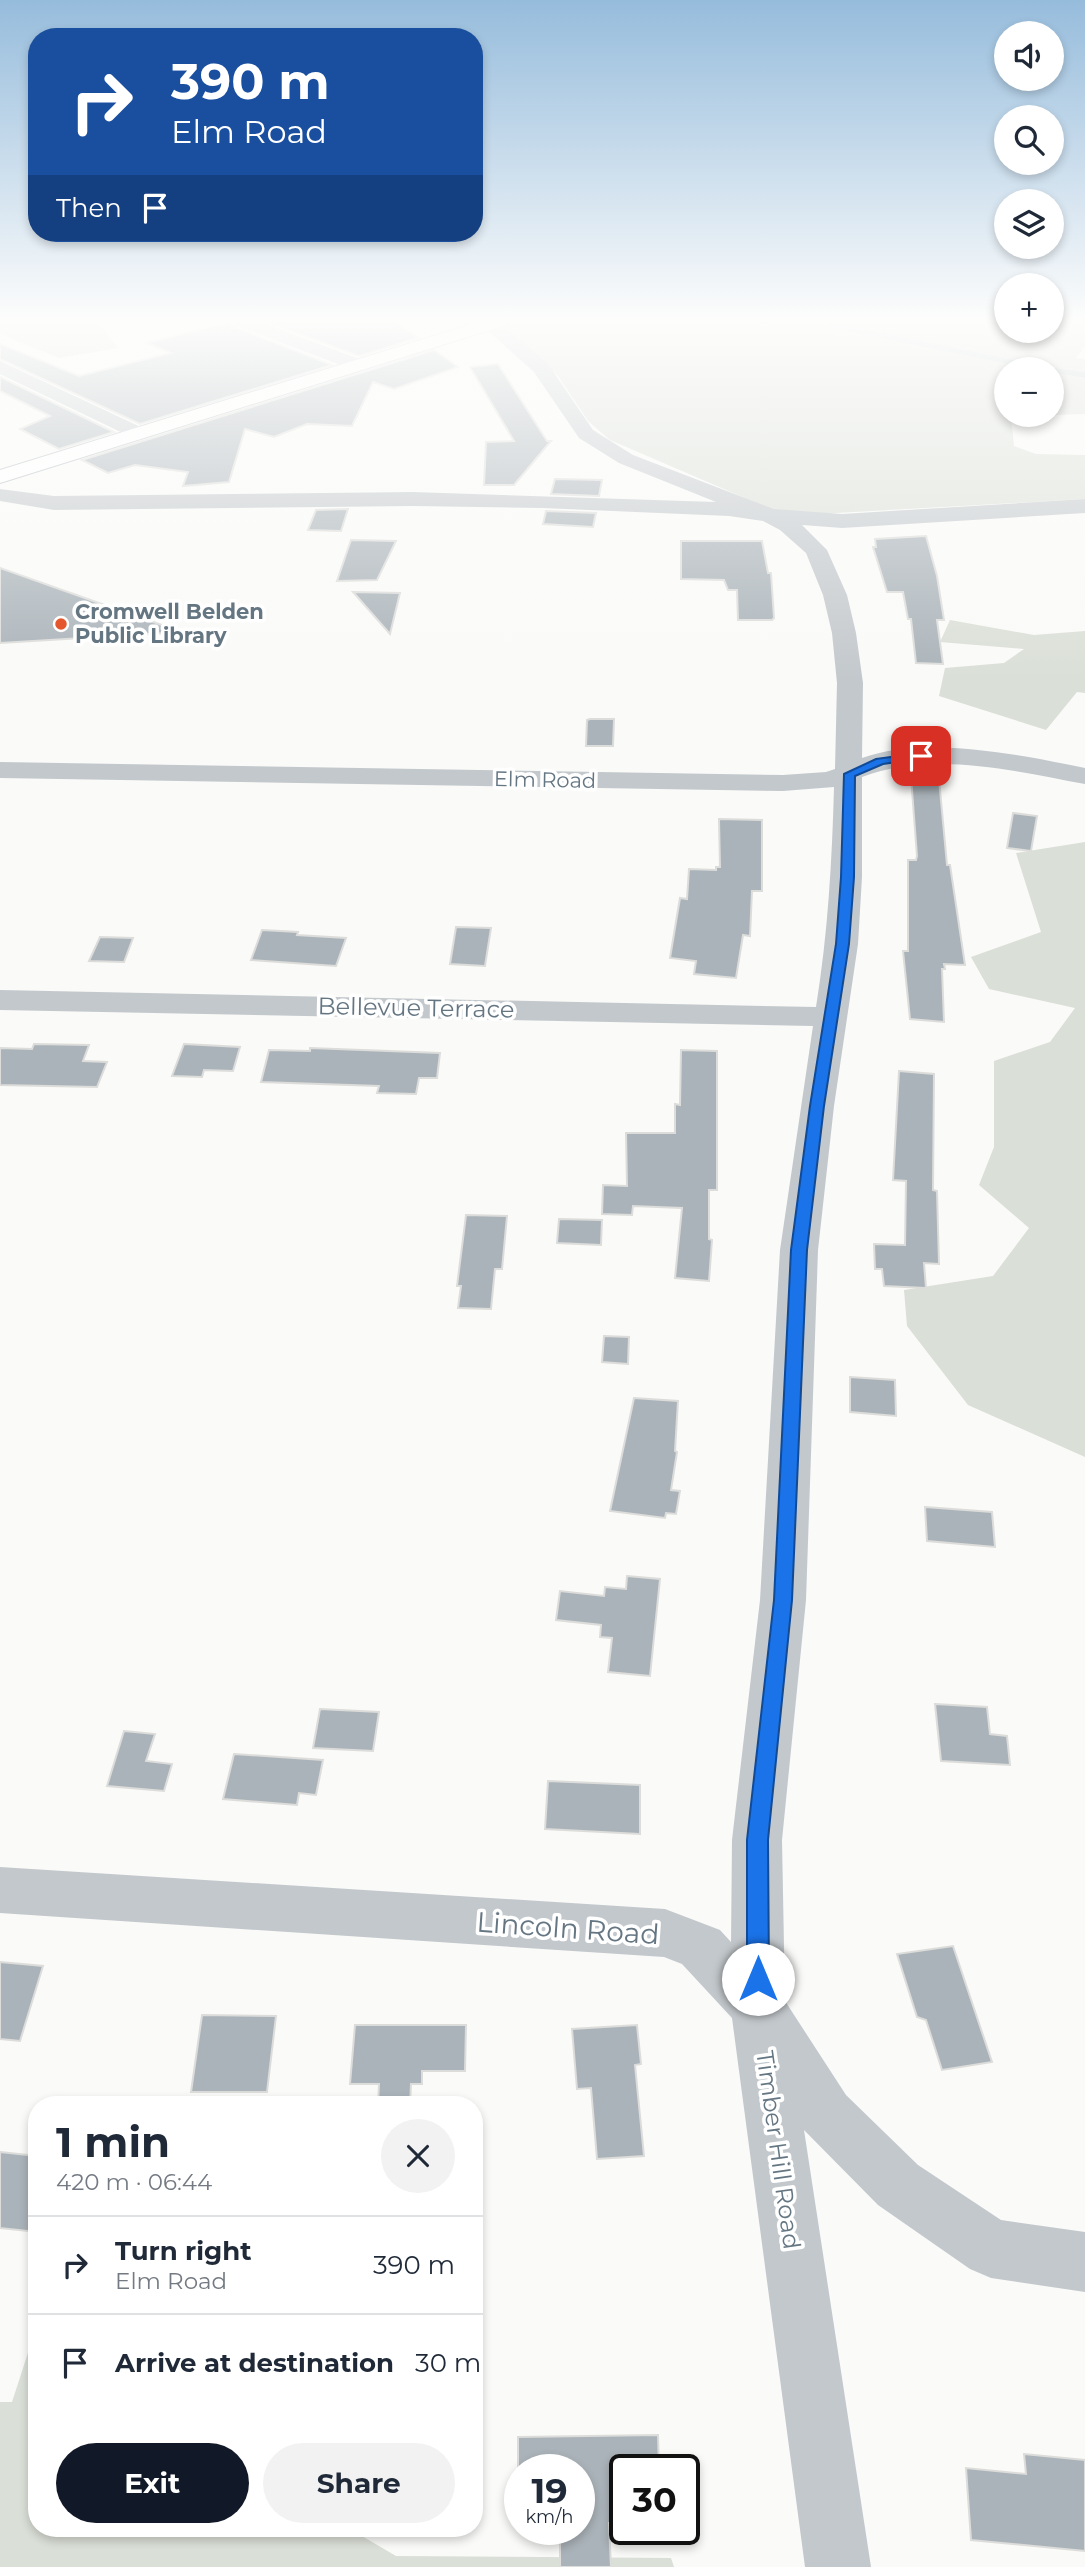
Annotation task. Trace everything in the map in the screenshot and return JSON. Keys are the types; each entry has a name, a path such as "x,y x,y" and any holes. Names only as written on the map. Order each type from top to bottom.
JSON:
{"main road":[{"path":"0,477 114,441"}],"street":[{"name":"Timber Hill Road","path":"595,441 626,459 767,514 788,525 816,550 835,595 844,633 850,683 846,890 842,944 799,1250 783,1600 758,1840 758,2007 838,2567"},
{"path":"0,495 54,503 413,499 531,501 729,509 815,520 880,519 1085,506"},
{"path":"816,550 820,541 836,528 880,519"},
{"path":"850,732 1007,761"},
{"name":"Elm Road","path":"0,770 808,783 849,774 880,761 921,756 1007,761 1085,776"},
{"name":"Bellevue Terrace","path":"0,1000 832,1017"},
{"name":"Lincoln Road","path":"0,1890 665,1933 701,1947 758,2007 826,2114 898,2185 990,2248 1085,2262"}],"shaded area":[{"path":"612,441 1013,441 1014,446 1036,454 1085,455 1085,499 818,514 773,510"},
{"path":"950,620 1034,635 1085,631 1085,693 1077,692 1046,730 939,696 945,668 1004,663 1024,649 940,642"},
{"path":"1085,842 1085,1457 968,1405 907,1326 904,1290 993,1276 1029,1228 979,1185 994,1147 994,1061 1050,1042 1075,1008 989,989 971,957 1041,932 1016,853"},
{"path":"28,2353 28,2537 364,2537 396,2556 671,2558 674,2567 0,2567 0,2402 12,2402"}],"building":[{"path":"43,441 86,441 59,449"},
{"path":"143,441 241,441 229,482 183,486 188,472 135,465 108,473 82,460"},
{"path":"551,441 514,485 484,485 486,442"},
{"path":"555,479 602,480 599,496 551,494"},
{"path":"348,509 341,531 308,530 316,510"},
{"path":"546,511 596,513 593,527 543,524"},
{"path":"926,536 937,576 944,620 937,620 943,664 916,663 911,619 908,619 903,592 887,592 873,547 876,547 875,539"},
{"path":"351,540 396,541 377,580 337,581"},
{"path":"681,541 762,541 768,573 771,573 774,618 738,620 737,590 728,590 724,580 681,579"},
{"path":"0,568 116,609 182,632 0,643"},
{"path":"353,592 400,593 390,634"},
{"path":"614,719 613,746 586,746 587,720"},
{"path":"911,777 939,779 947,865 950,865 965,965 944,964 945,969 942,969 944,1022 910,1019 903,951 908,951 908,860 916,860 917,856"},
{"path":"1013,813 1037,816 1031,851 1007,848"},
{"path":"719,819 762,820 762,891 752,891 750,936 743,935 736,978 694,974 696,961 670,958 680,898 687,899 689,869 716,870 716,867 720,867"},
{"path":"456,927 491,928 485,966 450,964"},
{"path":"262,930 346,938 336,966 251,960"},
{"path":"100,937 133,938 124,962 89,961"},
{"path":"34,1044 89,1045 83,1061 107,1062 97,1087 0,1085 0,1048 32,1049"},
{"path":"184,1044 240,1047 233,1071 204,1070 202,1077 172,1076"},
{"path":"310,1048 440,1053 437,1078 419,1078 416,1094 377,1093 379,1086 261,1082 269,1050 310,1051"},
{"path":"681,1050 717,1051 717,1190 709,1190 709,1239 712,1240 709,1281 675,1278 682,1208 633,1206 632,1215 602,1214 603,1185 627,1186 626,1133 675,1133 675,1104 680,1105"},
{"path":"899,1071 934,1074 933,1190 937,1191 939,1264 924,1263 926,1288 884,1286 882,1269 875,1269 874,1244 905,1245 906,1181 893,1180"},
{"path":"466,1215 507,1216 502,1269 495,1269 491,1309 458,1308 461,1286 457,1286"},
{"path":"559,1219 602,1220 601,1245 557,1243"},
{"path":"604,1336 629,1337 628,1364 602,1362"},
{"path":"850,1377 895,1380 896,1416 850,1412"},
{"path":"634,1398 678,1401 677,1452 671,1490 680,1491 676,1514 666,1513 665,1518 610,1511"},
{"path":"925,1507 992,1512 995,1547 927,1541"},
{"path":"627,1576 660,1579 650,1676 608,1672 612,1638 600,1637 601,1625 556,1620 560,1591 604,1596 605,1587 626,1589"},
{"path":"935,1704 987,1707 990,1734 1007,1736 1010,1765 941,1761"},
{"path":"320,1709 379,1712 373,1751 313,1748"},
{"path":"124,1731 155,1734 146,1761 172,1764 164,1791 107,1786"},
{"path":"234,1754 323,1760 316,1795 299,1793 297,1805 223,1799"},
{"path":"548,1781 640,1785 640,1834 545,1829"},
{"path":"953,1946 992,2062 942,2070 926,2020 917,2017 897,1954"},
{"path":"0,1962 43,1966 20,2041 0,2039"},
{"path":"202,2015 276,2016 267,2092 191,2092"},
{"path":"355,2025 466,2025 465,2071 422,2071 422,2084 411,2084 410,2096 378,2096 379,2084 350,2084"},
{"path":"637,2025 641,2064 635,2065 644,2156 597,2159 591,2088 577,2089 572,2029"},
{"path":"0,2152 28,2155 28,2231 0,2228"},
{"path":"658,2435 659,2454 609,2454 611,2567 560,2567 560,2545 595,2545 595,2454 518,2454 518,2437"},
{"path":"1024,2454 1085,2460 1085,2551 971,2540 966,2468 1026,2474"}],"place":[{"name":"Cromwell Belden Public Library","path":"61,624"}],"route":[{"path":"758,1979 758,1840 783,1600 799,1250 817,1106 842,944 847,877 849,774 880,761 921,756"}]}
